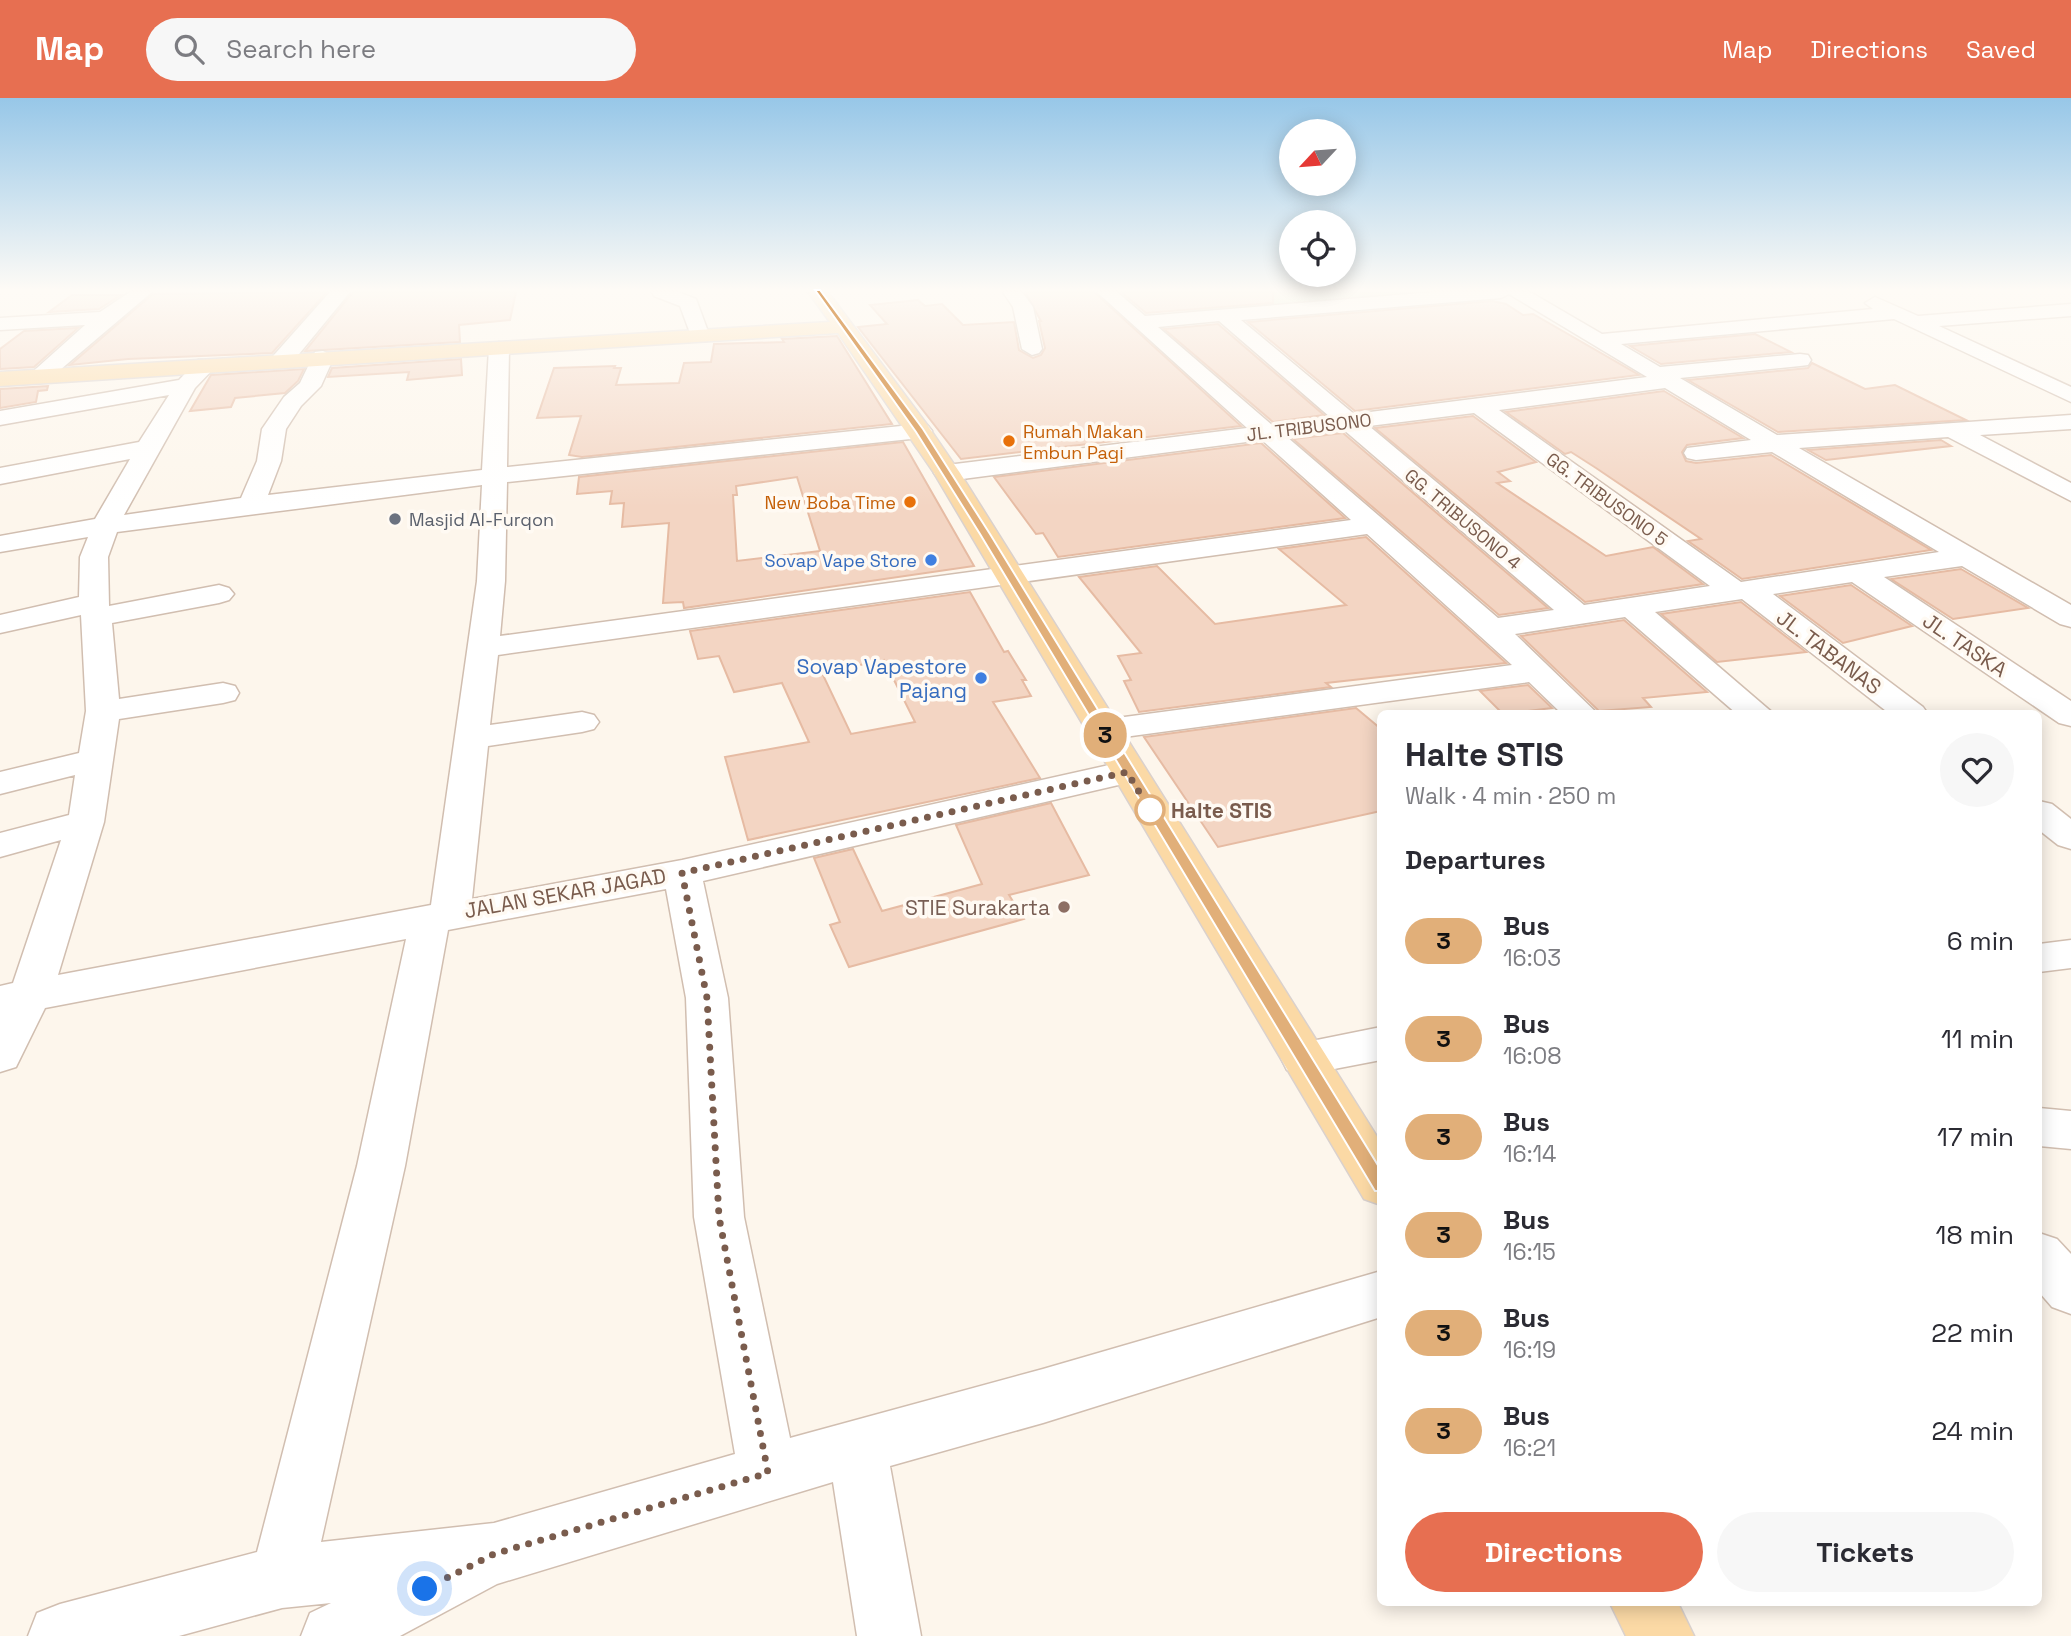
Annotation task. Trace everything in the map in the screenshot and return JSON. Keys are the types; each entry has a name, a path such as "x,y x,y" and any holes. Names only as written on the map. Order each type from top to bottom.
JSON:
{"main road":[{"path":"0,379 39,376 196,375 260,364"},
{"path":"872,364 920,431 1012,576 1127,772 1377,1178"},
{"path":"1644,1606 1662,1636"}],"street":[{"path":"39,376 53,364"},
{"path":"251,503 269,461 274,429 292,402 310,386 320,364"},
{"path":"282,1577 440,916 472,738 491,582 498,364"},
{"path":"1187,364 1491,628 1577,710"},
{"name":"GG. TRIBUSONO 4","path":"1280,364 1578,615"},
{"path":"1640,364 2071,618"},
{"name":"JL. TRIBUSONO","path":"947,473 1479,406 1772,364"},
{"path":"2006,364 2071,395"},
{"path":"0,418 196,375"},
{"path":"0,1055 15,998 86,822 103,711 94,557 106,524 148,448 196,375"},
{"name":"GG. TRIBUSONO 5","path":"1479,406 1742,590"},
{"path":"1696,453 1778,443 2071,422"},
{"path":"1961,430 2071,493"},
{"path":"0,544 106,524 251,503 494,477 622,450 920,431"},
{"path":"0,476 148,448"},
{"path":"483,648 1372,525"},
{"path":"1491,628 1969,556"},
{"name":"JL. TASKA","path":"1858,573 2071,716"},
{"name":"JL. TABANAS","path":"1742,590 1906,710"},
{"path":"0,624 219,594"},
{"path":"1631,607 1751,710"},
{"path":"1102,730 1389,704 1538,671"},
{"path":"103,711 223,693"},
{"path":"472,738 582,722"},
{"path":"0,783 95,760"},
{"name":"JALAN SEKAR JAGAD","path":"15,998 440,916 682,873 1127,772"},
{"path":"2042,814 2071,837"},
{"path":"0,845 86,822"},
{"path":"682,873 707,998 719,1217 768,1473"},
{"path":"1303,1058 1377,1044"},
{"path":"2042,1128 2071,1130"},
{"path":"2042,1258 2071,1291"},
{"path":"60,1636 282,1577 494,1554 857,1447 1043,1396 1377,1295"},
{"path":"857,1447 889,1636"},
{"path":"333,1636 494,1554"}],"building":[{"path":"0,364 38,364 34,367 0,369"},
{"path":"393,364 461,364 462,375 407,380 409,372 328,377 332,368"},
{"path":"684,364 854,364 892,424 582,457 569,455 581,416 537,418 554,368 615,366 614,368 621,368 616,385 679,383"},
{"path":"887,364 1173,364 1241,426 961,459"},
{"path":"1205,364 1264,364 1324,415 1273,422"},
{"path":"1298,364 1619,364 1639,375 1355,411"},
{"path":"1814,364 1865,389 1895,385 1966,420 1778,432 1688,380 1808,368"},
{"path":"304,369 298,381 285,393 235,398 231,407 190,411 211,375"},
{"path":"48,386 47,390 38,391 36,402 0,408 0,389"},
{"path":"1664,391 1743,438 1687,445 1682,452 1686,461 1696,463 1771,455 1931,550 1742,579 1688,541 1701,539 1571,452 1565,454 1506,412"},
{"path":"1473,416 1536,462 1498,472 1510,481 1497,483 1606,556 1653,547 1703,584 1585,602 1375,428"},
{"path":"1343,433 1548,608 1499,615 1293,439"},
{"path":"1941,440 1951,446 1826,460 1808,450"},
{"path":"903,442 974,566 684,608 683,602 663,603 669,523 622,527 624,503 610,504 612,491 577,494 579,477","holes":["797,477 820,551 737,561 733,495 737,495 736,486"]},
{"path":"1261,443 1345,518 1058,557 1043,533 1036,534 994,477"},
{"path":"1366,537 1506,663 1326,683 1331,687 1139,712 1124,681 1131,680 1118,656 1141,653 1079,577 1157,566 1215,624 1346,605 1279,549"},
{"path":"1961,569 2028,608 1953,619 1891,579"},
{"path":"1851,585 1912,626 1843,643 1780,596"},
{"path":"970,592 1004,652 1008,651 1026,680 1022,680 1031,696 993,702 1040,778 748,840 725,757 809,742 782,683 734,692 719,656 698,659 690,631","holes":["884,660 915,722 851,734 822,673"]},
{"path":"1741,602 1806,652 1717,662 1661,614"},
{"path":"1624,620 1707,692 1643,698 1651,707 1598,710 1521,636"},
{"path":"1528,685 1552,708 1499,710 1480,691"},
{"path":"1356,708 1377,726 1377,812 1218,847 1144,737"},
{"path":"1051,803 1089,875 1009,895 1024,919 849,967 830,925 840,922 814,858 853,849 882,911 982,884 956,825"}],"bus line":[{"name":"3","path":"872,364 920,431 1011,575 1127,772 1377,1178"}],"place":[{"name":"Rumah Makan Embun Pagi","path":"1009,441"},
{"name":"New Boba Time","path":"910,502"},
{"name":"Masjid Al-Furqon","path":"395,519"},
{"name":"Sovap Vape Store","path":"931,560"},
{"name":"Sovap Vapestore Pajang","path":"981,678"},
{"name":"Halte STIS","path":"1150,810"},
{"name":"STIE Surakarta","path":"1064,907"}],"route":[{"path":"425,1589 494,1554 768,1473 719,1217 707,998 682,873 1127,772 1155,818 1150,810"}]}
